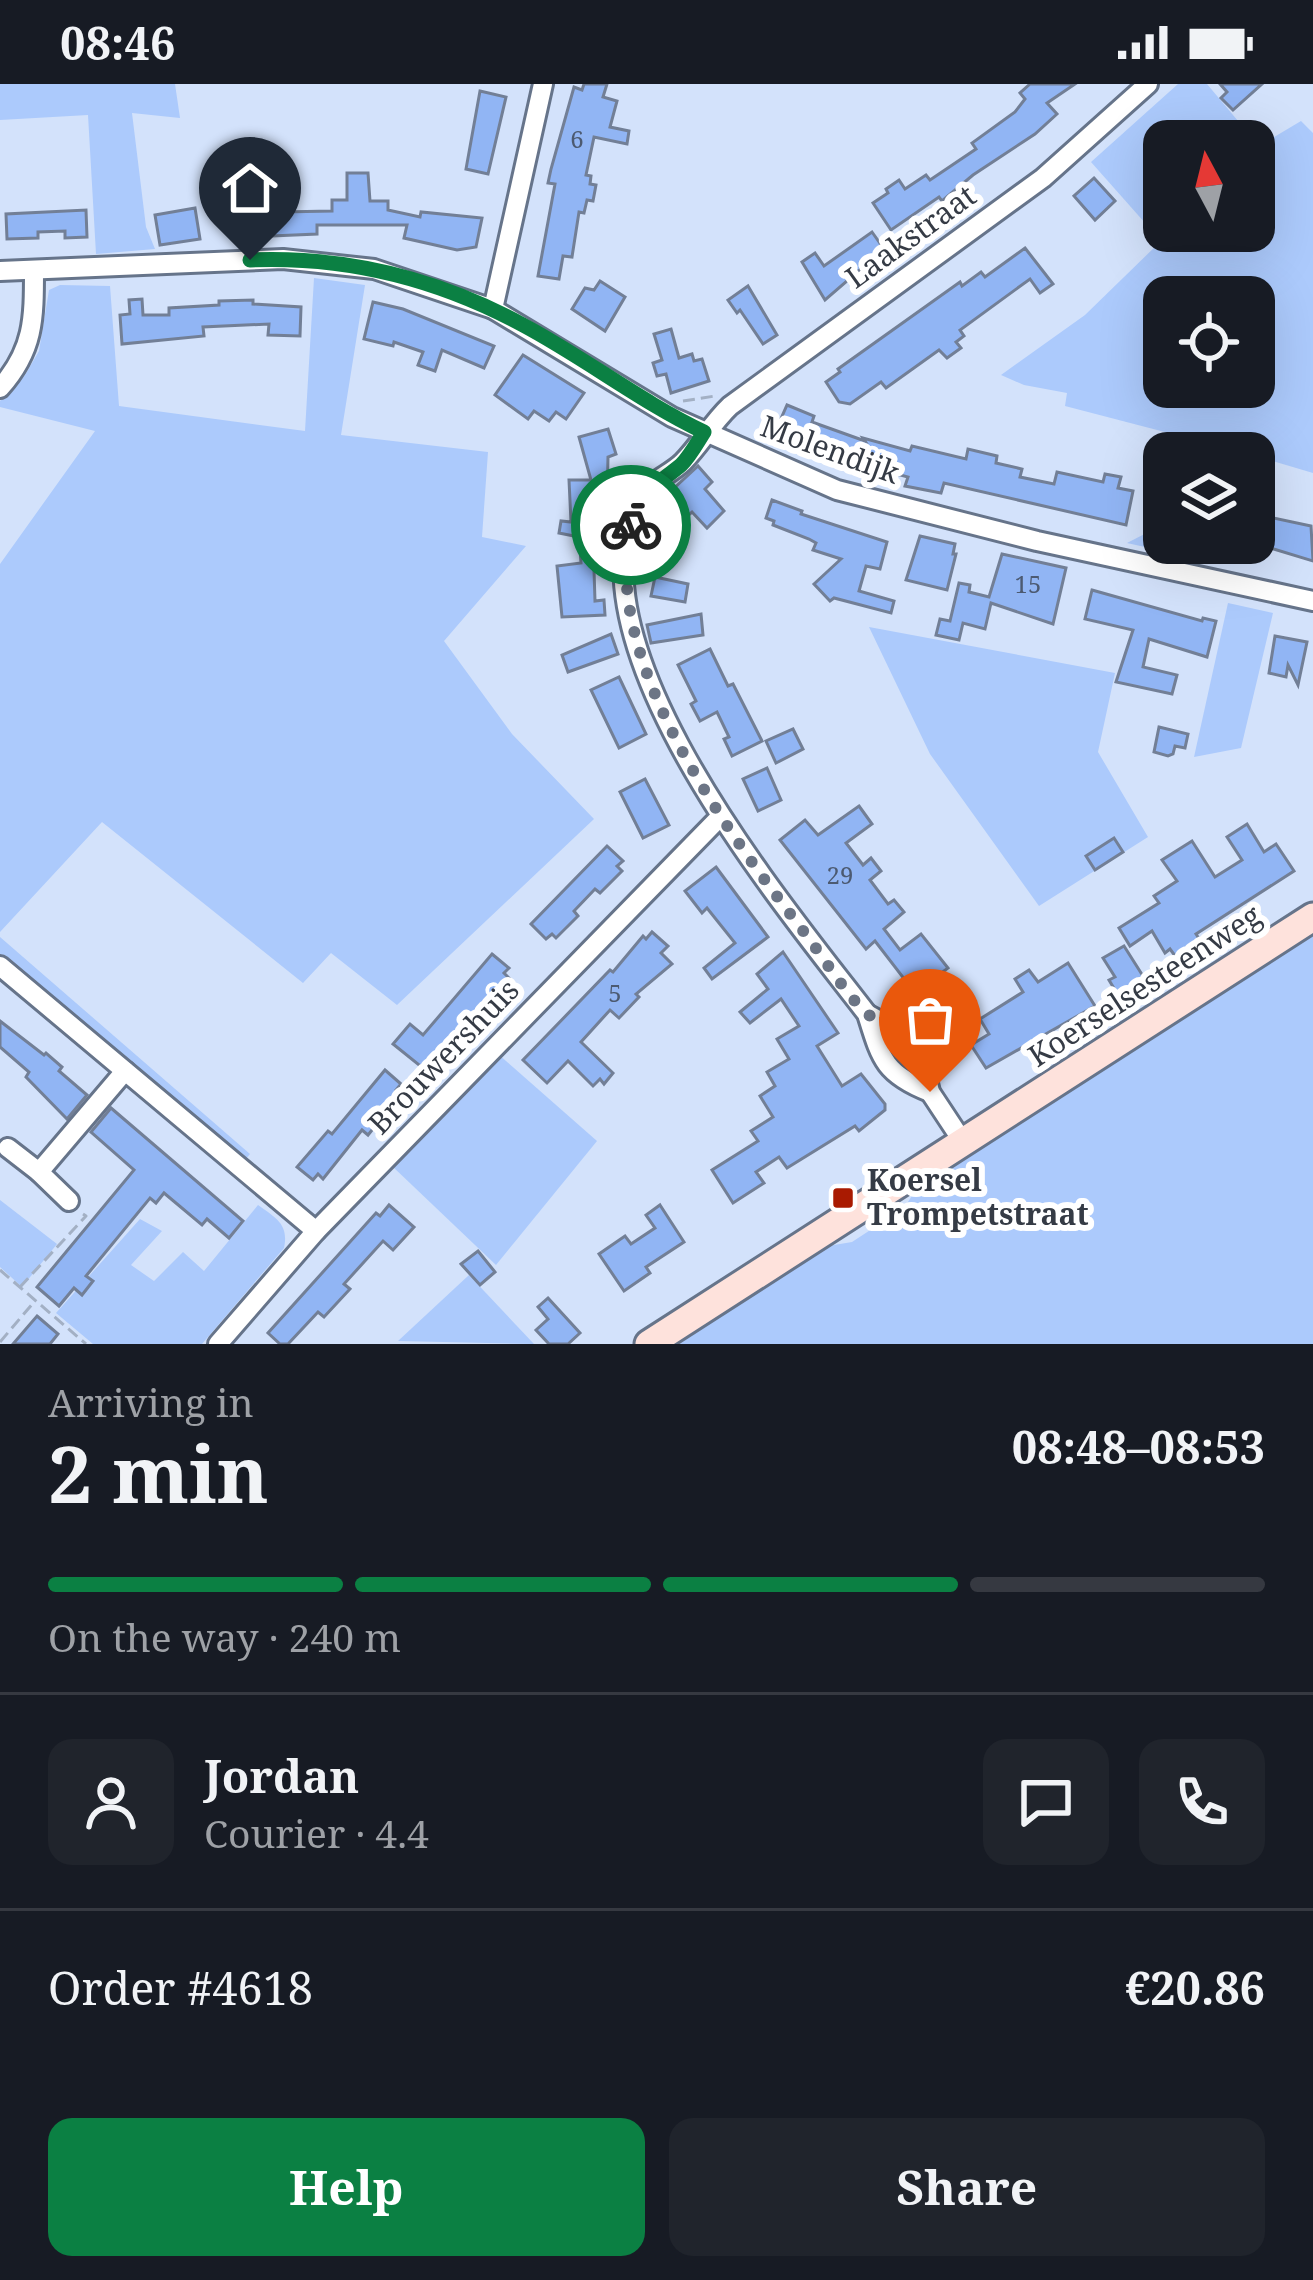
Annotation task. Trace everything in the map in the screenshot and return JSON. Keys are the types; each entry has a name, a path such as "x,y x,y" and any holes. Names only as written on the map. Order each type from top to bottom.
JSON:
{"street":[{"path":"493,309 543,84"},
{"name":"Laakstraat","path":"867,1014 720,818 644,669 628,618 628,539 641,497 657,479 679,467 711,425 1043,178 1148,84"},
{"name":"Molendijk","path":"0,271 316,260 374,268 493,309 672,417 711,425 812,480 866,499 1037,542 1313,601"},
{"path":"0,388 20,366 32,334 34,270"},
{"name":"Brouwershuis","path":"218,1344 316,1231 720,818"},
{"name":"Koerselsesteenweg","path":"649,1344 1313,917"},
{"path":"0,966 316,1231"},
{"path":"867,1014 879,1053 900,1080 930,1092"},
{"path":"867,1014 905,1035 923,1061 930,1092 963,1142"},
{"path":"39,1172 125,1071"},
{"path":"8,1148 69,1201"}],"path":[{"path":"677,400 711,425"},
{"path":"20,1287 86,1216 69,1201"},
{"path":"0,1270 86,1344"},
{"path":"0,1342 35,1300"}],"shaded area":[{"path":"0,84 175,84 180,118 132,113 146,227 155,249 96,254 88,115 0,120"},
{"path":"1178,84 1207,84 1237,120 1143,120 1143,221 1091,162"},
{"path":"1301,121 1313,133 1313,473 1275,462 1275,432 1165,432 1065,406 1067,393 1001,375 1085,315 1150,252 1275,252 1275,136"},
{"path":"314,278 365,285 341,435 488,452 482,537 526,546 444,641 512,734 594,819 397,1005 331,953 303,983 102,822 0,932 0,564 95,431 0,407 39,351 49,290 60,285 110,286 119,406 305,431"},
{"path":"1143,535 1143,547 1127,543"},
{"path":"1228,603 1273,613 1241,748 1194,757"},
{"path":"869,627 1115,673 1098,752 1148,837 1039,906 930,754"},
{"path":"1313,931 1313,1344 671,1344 822,1247 852,1242 904,1208 931,1176 958,1163"},
{"path":"0,937 250,1154 244,1161 0,954"},
{"path":"498,1054 597,1141 496,1265 392,1166"},
{"path":"0,1200 57,1244 22,1287 0,1267"},
{"path":"258,1205 283,1227 284,1248 202,1344 93,1344 56,1313 140,1219 162,1231 131,1265 154,1281 183,1252 204,1271"},
{"path":"469,1275 534,1344 398,1341"}],"building":[{"path":"584,84 607,84 603,97 617,101 610,127 629,131 627,144 594,137 586,175 596,185 593,201 587,200 584,213 579,212 572,257 563,256 559,279 538,276 555,184 548,183 551,169 574,87 582,90"},
{"path":"1030,84 1075,84 1047,103 1057,114 1035,134 942,201 939,197 891,230 873,203 888,193 886,189 899,180 905,189 926,175 930,180 976,149 972,143 1015,112 1025,99 1020,93"},
{"path":"1220,84 1262,84 1233,110 1221,98 1227,92"},
{"path":"480,91 506,97 488,174 466,169"},
{"path":"263,165 264,172 275,171 281,212 332,211 332,200 347,200 347,173 368,173 370,201 388,201 388,210 420,217 421,212 482,218 476,247 457,250 404,238 407,225 317,225 317,234 246,237 243,216 253,214 247,167"},
{"path":"1094,178 1115,201 1095,220 1074,196"},
{"path":"195,208 200,239 160,245 155,215"},
{"path":"86,210 87,237 65,238 65,231 7,239 6,214"},
{"path":"872,232 884,249 825,300 802,262 815,253 824,266"},
{"path":"1025,248 1053,284 1040,293 1030,279 960,330 964,336 956,342 961,348 947,358 939,350 886,388 881,382 850,404 839,402 826,382 838,369 960,282 962,286 981,272 985,277"},
{"path":"600,281 625,297 605,331 572,309 585,288 594,290"},
{"path":"748,286 777,335 763,344 728,300"},
{"path":"142,299 143,315 169,315 169,308 219,305 219,301 301,307 300,336 268,335 269,324 203,327 204,336 122,344 120,315 130,314 129,300"},
{"path":"373,302 403,309 494,346 484,368 442,350 435,371 418,365 423,352 364,339"},
{"path":"671,329 679,358 692,354 694,361 702,359 709,381 671,393 666,374 657,376 653,363 662,360 654,334"},
{"path":"523,355 584,393 566,419 556,412 549,421 534,411 528,419 495,395"},
{"path":"787,405 814,416 812,422 865,441 863,438 966,459 968,449 997,456 996,463 1022,469 1020,477 1054,484 1057,472 1103,482 1105,474 1121,477 1118,488 1133,491 1126,525 944,483 941,493 905,486 908,477 848,461 776,430"},
{"path":"608,429 616,454 608,457 607,503 597,540 593,539 595,601 604,600 605,615 562,617 557,566 581,563 579,537 559,533 561,521 571,522 569,480 591,480 579,437"},
{"path":"698,466 712,482 705,489 724,511 707,528 692,512 684,519 678,512 672,518 658,503"},
{"path":"772,500 887,542 880,569 866,566 859,591 894,601 891,613 834,598 830,601 814,584 841,559 813,550 816,543 773,525 766,518"},
{"path":"1275,518 1311,526 1313,561 1275,549"},
{"path":"920,536 955,544 947,590 906,580"},
{"path":"1002,554 1066,568 1053,624 991,603 985,629 963,623 959,640 936,635 940,619 950,621 959,583 970,585 969,592 989,597"},
{"path":"655,577 688,584 685,602 651,596"},
{"path":"1092,590 1216,621 1207,657 1149,639 1143,667 1177,675 1172,694 1116,682 1133,630 1085,619"},
{"path":"701,614 703,635 651,643 647,625"},
{"path":"611,634 618,654 568,672 562,655"},
{"path":"1275,636 1307,642 1298,685 1288,665 1286,677 1269,673"},
{"path":"710,649 762,741 732,756 717,712 700,721 678,665"},
{"path":"619,677 646,734 619,748 591,690"},
{"path":"1159,727 1188,734 1185,748 1175,746 1168,756 1154,752"},
{"path":"793,729 803,749 776,763 766,741"},
{"path":"767,768 781,800 758,811 743,779"},
{"path":"645,779 669,825 643,838 620,792"},
{"path":"859,806 872,824 846,843 863,865 871,858 881,871 870,880 888,904 894,900 904,912 884,929 900,950 921,934 948,968 915,993 875,941 866,949 780,840 805,820 818,835"},
{"path":"1247,824 1264,852 1276,844 1294,871 1196,934 1205,948 1181,964 1170,949 1165,953 1152,931 1130,946 1119,928 1159,903 1154,896 1177,881 1162,860 1192,841 1215,877 1242,860 1227,837"},
{"path":"1114,838 1123,852 1095,870 1086,856"},
{"path":"607,846 623,861 617,866 622,871 600,893 595,889 556,938 552,934 546,939 531,924"},
{"path":"716,867 768,937 712,979 704,968 735,943 707,908 702,913 685,891"},
{"path":"652,932 668,946 661,953 672,964 636,994 639,997 619,1018 610,1010 581,1042 613,1073 604,1084 600,1079 593,1086 568,1061 547,1083 523,1060"},
{"path":"1124,946 1148,984 1121,1000 1103,958"},
{"path":"783,952 838,1033 817,1046 842,1086 861,1074 885,1110 859,1131 855,1126 787,1168 779,1157 756,1172 764,1183 733,1203 712,1170 758,1141 751,1131 773,1117 760,1096 775,1086 767,1072 789,1059 777,1039 799,1026 781,999 750,1023 740,1012 768,989 757,974"},
{"path":"492,954 509,968 504,973 509,978 424,1069 393,1044 410,1024 423,1035"},
{"path":"1068,963 1095,1006 986,1068 971,1045 989,1034 980,1019 1023,992 1015,979 1029,970 1038,982"},
{"path":"0,1021 46,1053 87,1095 67,1119 26,1077 29,1072 0,1047"},
{"path":"385,1070 401,1084 396,1090 401,1094 368,1135 362,1130 323,1179 318,1174 313,1180 297,1167 328,1131 332,1134"},
{"path":"111,1108 243,1221 229,1238 207,1219 202,1225 164,1193 156,1203 150,1198 86,1276 93,1281 82,1295 74,1288 59,1306 37,1287 134,1170 91,1132"},
{"path":"389,1205 414,1227 393,1250 383,1241 344,1284 350,1289 324,1317 318,1312 288,1344 280,1344 268,1333 376,1213 380,1216"},
{"path":"660,1205 684,1242 646,1267 650,1273 624,1291 599,1254 625,1236 631,1244 655,1228 646,1215"},
{"path":"478,1251 495,1272 480,1285 461,1264"},
{"path":"548,1298 580,1333 568,1344 549,1344 536,1330 548,1319 538,1307"},
{"path":"37,1316 58,1334 50,1344 13,1344"}],"way so far":[{"path":"631,525 625,592 635,644 720,818 867,1014 905,1035 923,1061 930,1092"}],"place":[{"name":"Koersel Trompetstraat","path":"843,1198"}],"route":[{"path":"250,260 316,260 374,268 451,292 526,326 704,432 679,467 648,488 631,525"}]}
